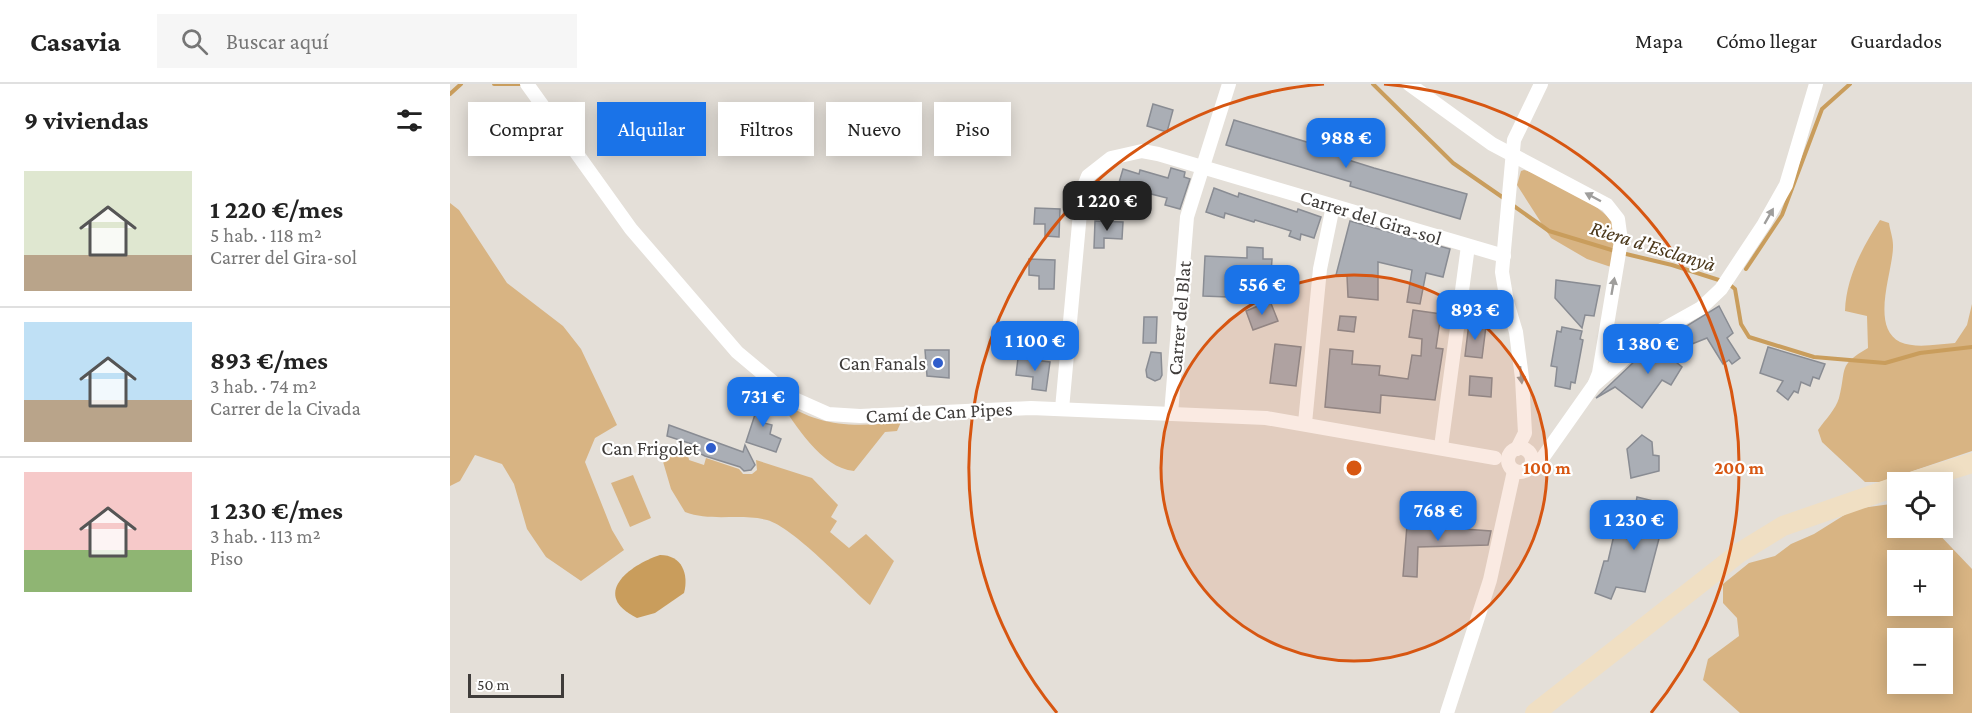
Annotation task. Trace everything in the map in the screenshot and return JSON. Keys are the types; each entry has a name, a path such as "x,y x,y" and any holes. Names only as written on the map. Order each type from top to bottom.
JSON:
{"street":[{"name":"Carrer del Blat","path":"1171,414 1187,218 1229,84"},
{"path":"1409,84 1492,144 1607,205 1618,219 1621,243 1594,385"},
{"path":"1520,470 1539,463 1594,385 1625,357 1649,338 1701,308 1721,289 1764,224 1786,185 1816,84"},
{"name":"Camí de Can Pipes","path":"528,86 631,229 737,352 792,398 828,414 844,416 1031,408 1266,418 1496,458 1520,470"},
{"path":"1520,470 1508,462 1525,433 1522,378 1516,332 1503,285 1504,256 1514,140 1537,86"},
{"name":"Carrer del Gira-sol","path":"1062,409 1078,209 1088,176 1111,158 1142,151 1504,256"},
{"path":"1305,423 1320,269 1334,206"},
{"path":"1442,447 1468,246"},
{"path":"1602,352 1604,361 1610,364 1625,357"},
{"path":"1447,713 1490,580 1508,504 1520,470 1533,461 1530,453 1523,448 1496,458"},
{"path":"1943,472 1972,463"},
{"path":"1535,713 1739,553 1783,526 1887,490"}],"shaded area":[{"path":"1524,170 1576,194 1603,212 1612,222 1616,234 1611,267 1587,259 1551,238 1517,185 1521,171"},
{"path":"450,203 459,210 507,283 563,326 581,349 617,425 595,438 585,462 612,530 624,550 581,581 546,557 527,529 514,484 502,464 475,455 460,481 450,486"},
{"path":"1880,220 1889,223 1893,242 1884,311 1891,334 1900,342 1927,346 1955,343 1967,325 1972,304 1972,451 1910,472 1887,472 1887,480 1880,482 1865,482 1822,442 1818,430 1838,402 1847,364 1868,348 1867,316 1845,311 1848,287 1867,241"},
{"path":"778,399 808,416 837,423 867,425 901,422 897,431 885,432 854,471 842,468 820,453 801,432"},
{"path":"659,448 688,454 689,460 704,465 706,458 739,469 743,474 752,474 757,470 756,460 812,478 838,505 831,517 837,521 830,532 849,548 866,534 894,561 870,605 820,558 778,525 757,518 705,516 685,512 671,489"},
{"path":"633,475 651,518 630,527 611,483"},
{"path":"1887,505 1887,538 1943,538 1972,569 1972,713 1740,713 1703,680 1708,659 1739,636 1737,618 1723,603 1723,584 1749,563 1775,556 1791,544 1814,534 1854,509"},
{"path":"660,555 674,558 679,562 685,579 684,593 655,613 637,618 623,609 616,600 615,591 627,573"}],"building":[{"path":"1153,104 1173,110 1167,132 1147,126"},
{"path":"1234,120 1343,153 1342,158 1467,194 1460,219 1350,186 1351,182 1226,145"},
{"path":"1171,168 1185,172 1184,177 1190,179 1180,209 1165,205 1167,198 1147,193 1143,205 1130,201 1133,190 1118,186 1123,169 1139,174 1140,170 1168,178"},
{"path":"1214,188 1238,197 1239,193 1297,212 1298,209 1321,217 1314,238 1301,234 1300,240 1289,236 1291,231 1255,220 1254,222 1225,213 1224,218 1206,212"},
{"path":"1035,208 1060,209 1059,237 1045,236 1045,224 1034,224"},
{"path":"1095,221 1123,222 1122,239 1104,238 1104,248 1094,248"},
{"path":"1350,221 1450,249 1443,277 1426,273 1420,304 1407,302 1412,270 1378,262 1378,300 1348,297 1347,276 1336,275"},
{"path":"1247,247 1263,248 1263,259 1272,259 1271,274 1229,273 1228,297 1203,296 1205,256 1247,258"},
{"path":"1029,259 1055,260 1054,289 1039,289 1039,276 1029,275"},
{"path":"1556,280 1600,286 1594,316 1585,315 1582,328 1555,298"},
{"path":"1270,301 1278,321 1253,330 1246,311"},
{"path":"1719,306 1733,333 1727,338 1740,358 1732,364 1729,360 1723,364 1707,338 1692,344 1685,327"},
{"path":"1413,310 1441,314 1436,348 1443,349 1435,400 1381,395 1380,413 1325,407 1330,349 1353,351 1352,364 1380,366 1379,375 1408,379 1412,355 1421,356 1422,339 1409,337"},
{"path":"1340,316 1356,317 1354,332 1338,330"},
{"path":"1144,317 1157,317 1156,343 1143,343"},
{"path":"1469,323 1486,326 1482,358 1465,356"},
{"path":"1562,327 1582,331 1580,339 1583,340 1575,383 1571,382 1570,389 1555,386 1557,367 1551,366 1557,331 1561,332"},
{"path":"1670,336 1680,343 1670,357 1682,367 1671,385 1662,380 1642,408 1615,387 1596,398 1637,359 1647,367"},
{"path":"1275,344 1301,347 1296,386 1270,383"},
{"path":"1768,347 1825,364 1819,379 1813,377 1810,386 1801,382 1798,393 1794,391 1788,400 1777,391 1783,381 1760,373"},
{"name":"Can Fanals","path":"925,350 949,350 949,378 927,376"},
{"path":"1151,352 1161,353 1162,375 1155,381 1147,377 1146,370"},
{"path":"1018,358 1050,362 1046,391 1032,389 1033,377 1016,375"},
{"path":"1470,376 1492,378 1491,397 1469,395"},
{"name":"Can Frigolet","path":"762,393 772,398 764,423 772,425 770,434 781,439 776,452 746,442"},
{"name":"Can Frigolet","path":"669,425 743,452 745,445 755,465 751,470 744,471 740,467 705,456 691,449 692,444 667,436"},
{"path":"1642,435 1652,442 1653,455 1659,456 1659,471 1631,478 1627,449"},
{"path":"1637,497 1666,504 1661,531 1645,592 1616,587 1611,599 1595,593 1604,561 1608,561 1614,535 1629,539"},
{"path":"1407,525 1491,531 1488,545 1418,547 1417,577 1403,576"}],"waterway":[{"name":"Riera d'Esclanyà","path":"450,94 461,84"},
{"name":"Riera d'Esclanyà","path":"494,84 522,84"},
{"name":"Riera d'Esclanyà","path":"1373,84 1453,163 1505,199"},
{"path":"1746,269 1782,215 1822,109 1850,84"},
{"name":"Riera d'Esclanyà","path":"1511,204 1549,231 1615,251"},
{"name":"Riera d'Esclanyà","path":"1622,253 1672,265 1722,281"},
{"name":"Riera d'Esclanyà","path":"1729,284 1735,289 1741,324 1749,337 1814,357 1885,363 1920,353 1972,347"}],"place":[{"name":"Can Fanals","path":"938,363"},
{"name":"Can Frigolet","path":"711,448"}]}
